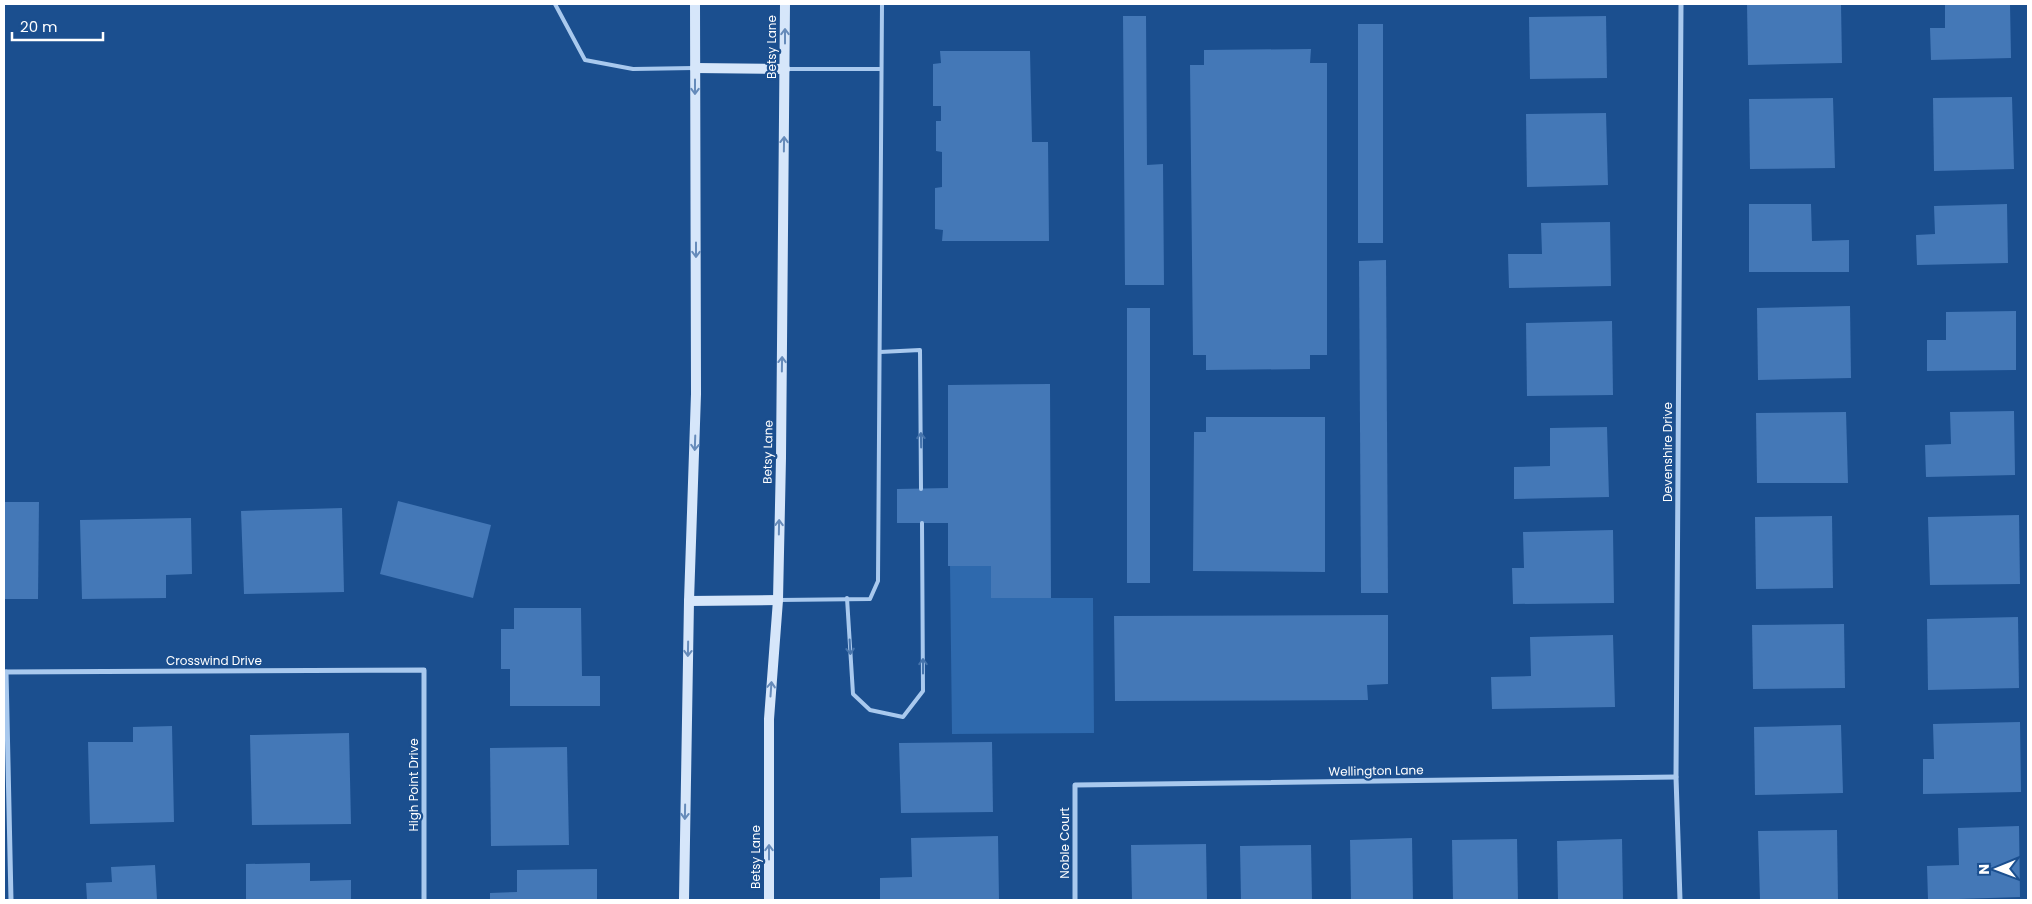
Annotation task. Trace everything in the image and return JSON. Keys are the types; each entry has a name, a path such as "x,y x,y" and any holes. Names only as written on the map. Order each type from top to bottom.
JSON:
{"main road":[{"path":"684,900 689,601 696,394 695,4"},
{"name":"Betsy Lane","path":"769,900 768,719 778,600 781,458 784,4"},
{"path":"695,68 785,69"},
{"path":"689,601 778,600"}],"street":[{"name":"Devenshire Drive","path":"1680,900 1676,778 1681,4"},
{"name":"Crosswind Drive","path":"5,672 424,670"},
{"name":"High Point Drive","path":"424,670 424,900"},
{"path":"5,672 11,900"},
{"name":"Wellington Lane","path":"1076,785 1676,778"},
{"name":"Noble Court","path":"1075,900 1076,785"}],"lane":[{"path":"555,4 585,60 633,69 695,68"},
{"path":"778,600 870,599 878,581 882,4"},
{"path":"785,69 881,69"},
{"path":"880,352 920,350 921,489"},
{"path":"847,598 853,694 870,710 903,717 923,691 922,523"}],"shaded area":[{"path":"950,566 991,566 991,598 1093,598 1094,733 952,734"}],"building":[{"path":"1747,4 1841,4 1842,63 1748,65"},
{"path":"1945,4 2010,4 2011,58 1931,60 1930,28 1945,28"},
{"path":"1123,16 1146,16 1147,165 1163,164 1164,285 1125,285"},
{"path":"1606,16 1607,78 1530,79 1529,17"},
{"path":"1358,24 1383,24 1383,243 1358,243"},
{"path":"1311,49 1310,63 1327,63 1327,355 1310,355 1310,369 1206,370 1206,355 1193,355 1190,65 1204,65 1204,50"},
{"path":"940,51 1030,51 1032,142 1048,142 1049,241 942,241 943,230 935,229 935,188 942,187 942,152 936,151 936,121 941,121 941,106 933,106 933,64 941,63"},
{"path":"2012,97 2014,169 1934,171 1933,98"},
{"path":"1833,98 1835,168 1750,169 1749,99"},
{"path":"1606,113 1608,185 1527,187 1526,114"},
{"path":"1749,204 1811,204 1812,241 1849,240 1849,272 1749,272"},
{"path":"2007,204 2008,263 1917,265 1916,235 1935,234 1934,206"},
{"path":"1610,222 1611,286 1509,288 1508,254 1542,254 1541,223"},
{"path":"1386,260 1388,593 1361,593 1359,261"},
{"path":"1850,306 1851,378 1758,380 1757,308"},
{"path":"1127,308 1150,308 1150,583 1127,583"},
{"path":"2016,311 2016,370 1927,371 1927,340 1946,340 1946,312"},
{"path":"1612,321 1613,395 1527,396 1526,323"},
{"path":"1050,384 1051,598 991,598 991,566 948,566 948,523 897,523 897,489 948,488 948,385"},
{"path":"2014,411 2015,475 1926,477 1925,445 1951,444 1950,412"},
{"path":"1846,412 1848,483 1757,483 1756,413"},
{"path":"1206,417 1325,417 1325,572 1193,571 1194,432 1206,432"},
{"path":"1607,427 1609,497 1514,499 1514,467 1550,466 1550,428"},
{"path":"398,501 491,525 473,598 380,574"},
{"path":"4,502 39,502 38,599 4,599"},
{"path":"342,508 344,592 244,594 241,511"},
{"path":"2019,515 2020,584 1930,585 1928,517"},
{"path":"1832,516 1833,588 1756,589 1755,517"},
{"path":"191,518 192,574 166,575 166,598 82,599 80,520"},
{"path":"1613,530 1614,603 1513,604 1512,568 1524,568 1523,532"},
{"path":"514,608 581,608 582,676 600,676 600,706 510,706 510,669 501,669 501,629 514,629"},
{"path":"1388,615 1388,684 1367,685 1368,700 1115,701 1114,616"},
{"path":"2018,617 2019,688 1928,690 1927,619"},
{"path":"1844,624 1845,688 1753,689 1752,625"},
{"path":"1613,635 1615,707 1492,709 1491,677 1531,676 1530,637"},
{"path":"2020,722 2021,792 1923,794 1923,759 1934,759 1933,724"},
{"path":"1841,725 1843,793 1755,795 1754,727"},
{"path":"172,726 174,822 90,824 88,742 133,742 133,727"},
{"path":"349,733 351,824 252,825 250,735"},
{"path":"992,742 993,812 901,813 899,743"},
{"path":"567,747 569,845 491,846 490,748"},
{"path":"2019,826 2020,897 1928,900 1927,866 1959,865 1958,828"},
{"path":"1837,830 1838,900 1760,900 1758,831"},
{"path":"998,836 999,900 880,900 880,878 912,877 911,838"},
{"path":"1412,838 1413,900 1351,900 1350,840"},
{"path":"1517,839 1518,900 1453,900 1452,840"},
{"path":"1622,839 1623,900 1558,900 1557,841"},
{"path":"1206,844 1207,900 1132,900 1131,845"},
{"path":"1311,845 1312,900 1241,900 1240,846"},
{"path":"310,863 310,881 351,880 351,900 246,900 246,864"},
{"path":"155,865 157,900 87,900 86,883 112,882 111,867"},
{"path":"597,869 597,900 490,900 490,893 517,892 517,870"}]}
